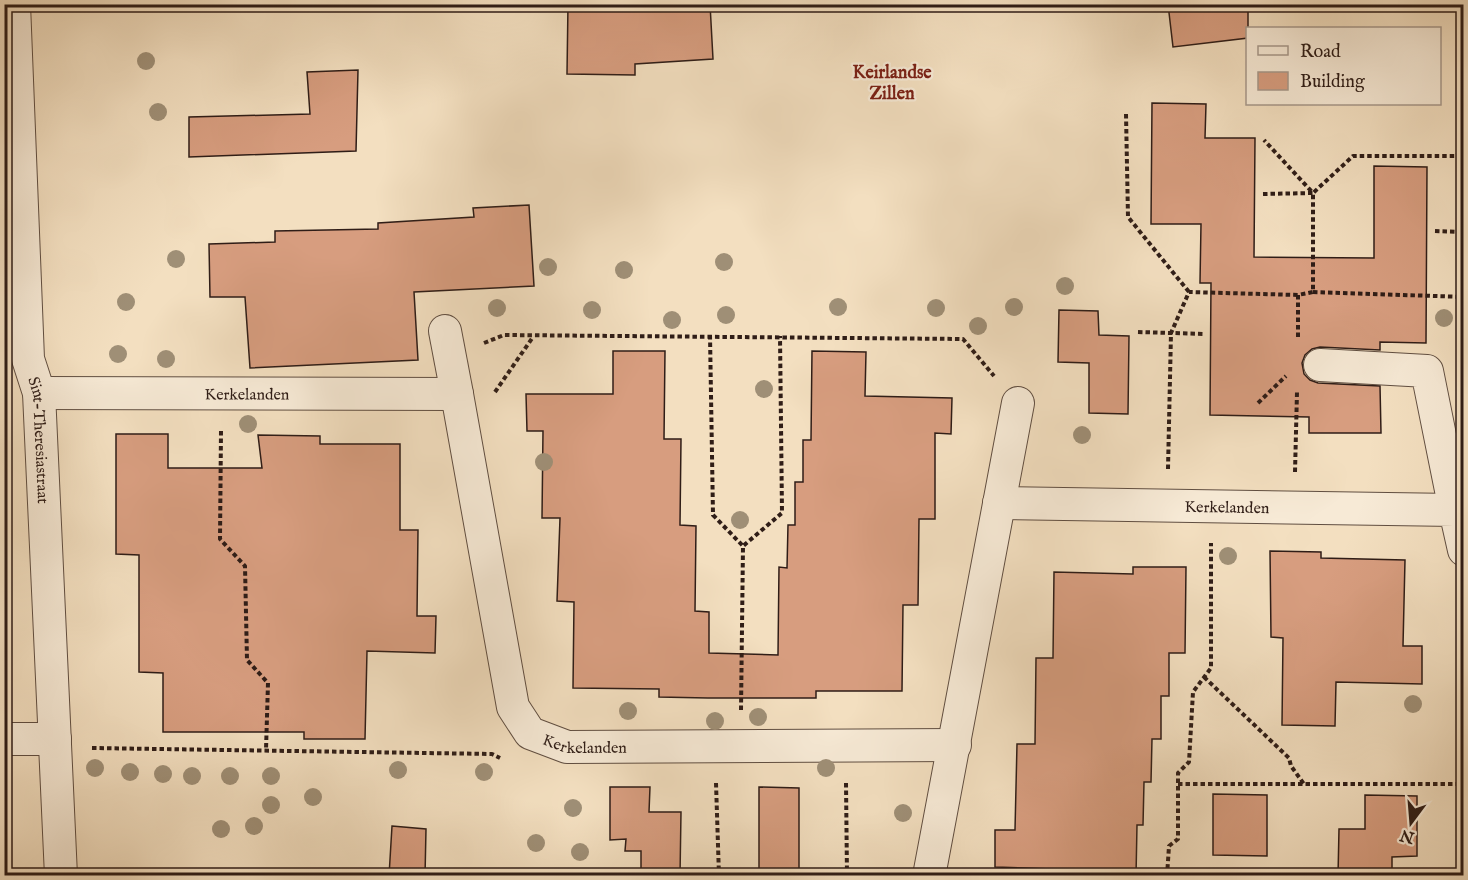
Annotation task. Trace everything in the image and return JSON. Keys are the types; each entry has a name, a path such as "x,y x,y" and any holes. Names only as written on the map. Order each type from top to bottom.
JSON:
{"street":[{"name":"Sint-Theresiastraat","path":"14,4 28,359 39,393 61,876"},
{"name":"Kerkelanden","path":"447,341 513,706 530,734 567,747 955,745"},
{"path":"1320,365 1427,371 1464,550"},
{"name":"Kerkelanden","path":"39,393 222,392 457,400"},
{"path":"929,876 1017,403"},
{"name":"Kerkelanden","path":"999,503 1455,510"},
{"path":"4,739 55,743"}],"path":[{"path":"1126,114 1128,218 1189,292 1298,295 1313,292 1464,297"},
{"path":"1264,140 1313,193 1313,292"},
{"path":"1456,156 1464,149"},
{"path":"1263,194 1313,193 1353,156 1464,157"},
{"path":"1435,231 1464,232"},
{"path":"1167,506 1171,333 1189,292"},
{"path":"1298,295 1298,343"},
{"path":"1138,332 1204,334"},
{"path":"447,341 492,342 504,334 533,336 710,334 963,339 1017,403"},
{"path":"710,334 713,515 743,546"},
{"path":"457,400 489,401 533,336"},
{"path":"719,876 743,546 782,513 780,336"},
{"path":"1258,403 1289,373"},
{"path":"1295,507 1297,389"},
{"path":"222,392 220,539 245,566 247,660 268,683 266,750"},
{"path":"1167,876 1169,846 1178,839 1178,773 1189,762 1193,692 1211,668 1211,507"},
{"path":"1204,677 1289,758 1291,766 1305,784"},
{"path":"55,743 492,754 525,771 530,734"},
{"path":"846,746 847,876"},
{"path":"1178,784 1464,784"}],"building":[{"path":"568,4 710,4 713,59 635,64 635,75 567,74"},
{"path":"1168,4 1248,4 1246,38 1173,47"},
{"path":"358,70 356,151 189,157 189,117 310,114 307,72"},
{"path":"1152,103 1206,104 1205,138 1255,138 1254,257 1374,258 1374,166 1427,167 1426,343 1380,342 1380,350 1320,347 1312,349 1305,355 1302,363 1304,374 1310,380 1318,383 1380,386 1381,433 1309,433 1309,417 1210,415 1211,283 1200,283 1201,224 1151,224"},
{"path":"529,205 534,286 414,292 418,360 250,368 245,297 210,297 209,244 275,242 275,231 378,229 378,223 474,217 473,208"},
{"path":"1059,310 1098,311 1099,335 1129,336 1128,414 1089,413 1089,363 1058,362"},
{"path":"613,351 665,351 664,439 681,439 680,525 696,526 695,611 709,612 709,653 778,655 779,567 787,568 788,525 795,525 795,482 803,482 803,440 811,440 812,351 866,352 865,396 952,398 951,434 935,433 935,519 919,519 918,605 903,605 902,691 816,691 816,698 708,698 659,697 659,689 573,688 574,602 557,601 560,518 542,518 543,431 527,431 526,394 613,394"},
{"path":"116,434 168,434 168,468 262,468 258,435 320,436 320,444 400,444 400,530 418,530 417,616 436,616 435,653 367,651 365,739 304,739 304,732 163,732 163,673 139,672 139,555 116,554"},
{"path":"1270,551 1321,552 1321,558 1405,560 1403,646 1422,646 1422,684 1336,682 1335,726 1282,725 1283,638 1271,637"},
{"path":"1133,567 1186,567 1185,653 1169,653 1169,696 1161,696 1161,739 1152,739 1151,782 1144,782 1143,825 1137,825 1136,876 1081,876 1081,870 995,867 995,830 1015,830 1017,744 1035,744 1036,658 1053,658 1054,572 1133,574"},
{"path":"610,787 650,787 649,812 681,812 680,876 641,876 641,851 625,851 626,839 610,840"},
{"path":"759,787 799,788 799,876 759,876"},
{"path":"1213,794 1267,795 1267,856 1213,855"},
{"path":"1365,795 1417,796 1417,856 1392,857 1392,876 1338,876 1339,829 1365,829"},
{"path":"392,826 426,829 425,876 389,876"}],"district":[{"name":"Keirlandse Zillen","path":"892,82"}]}
